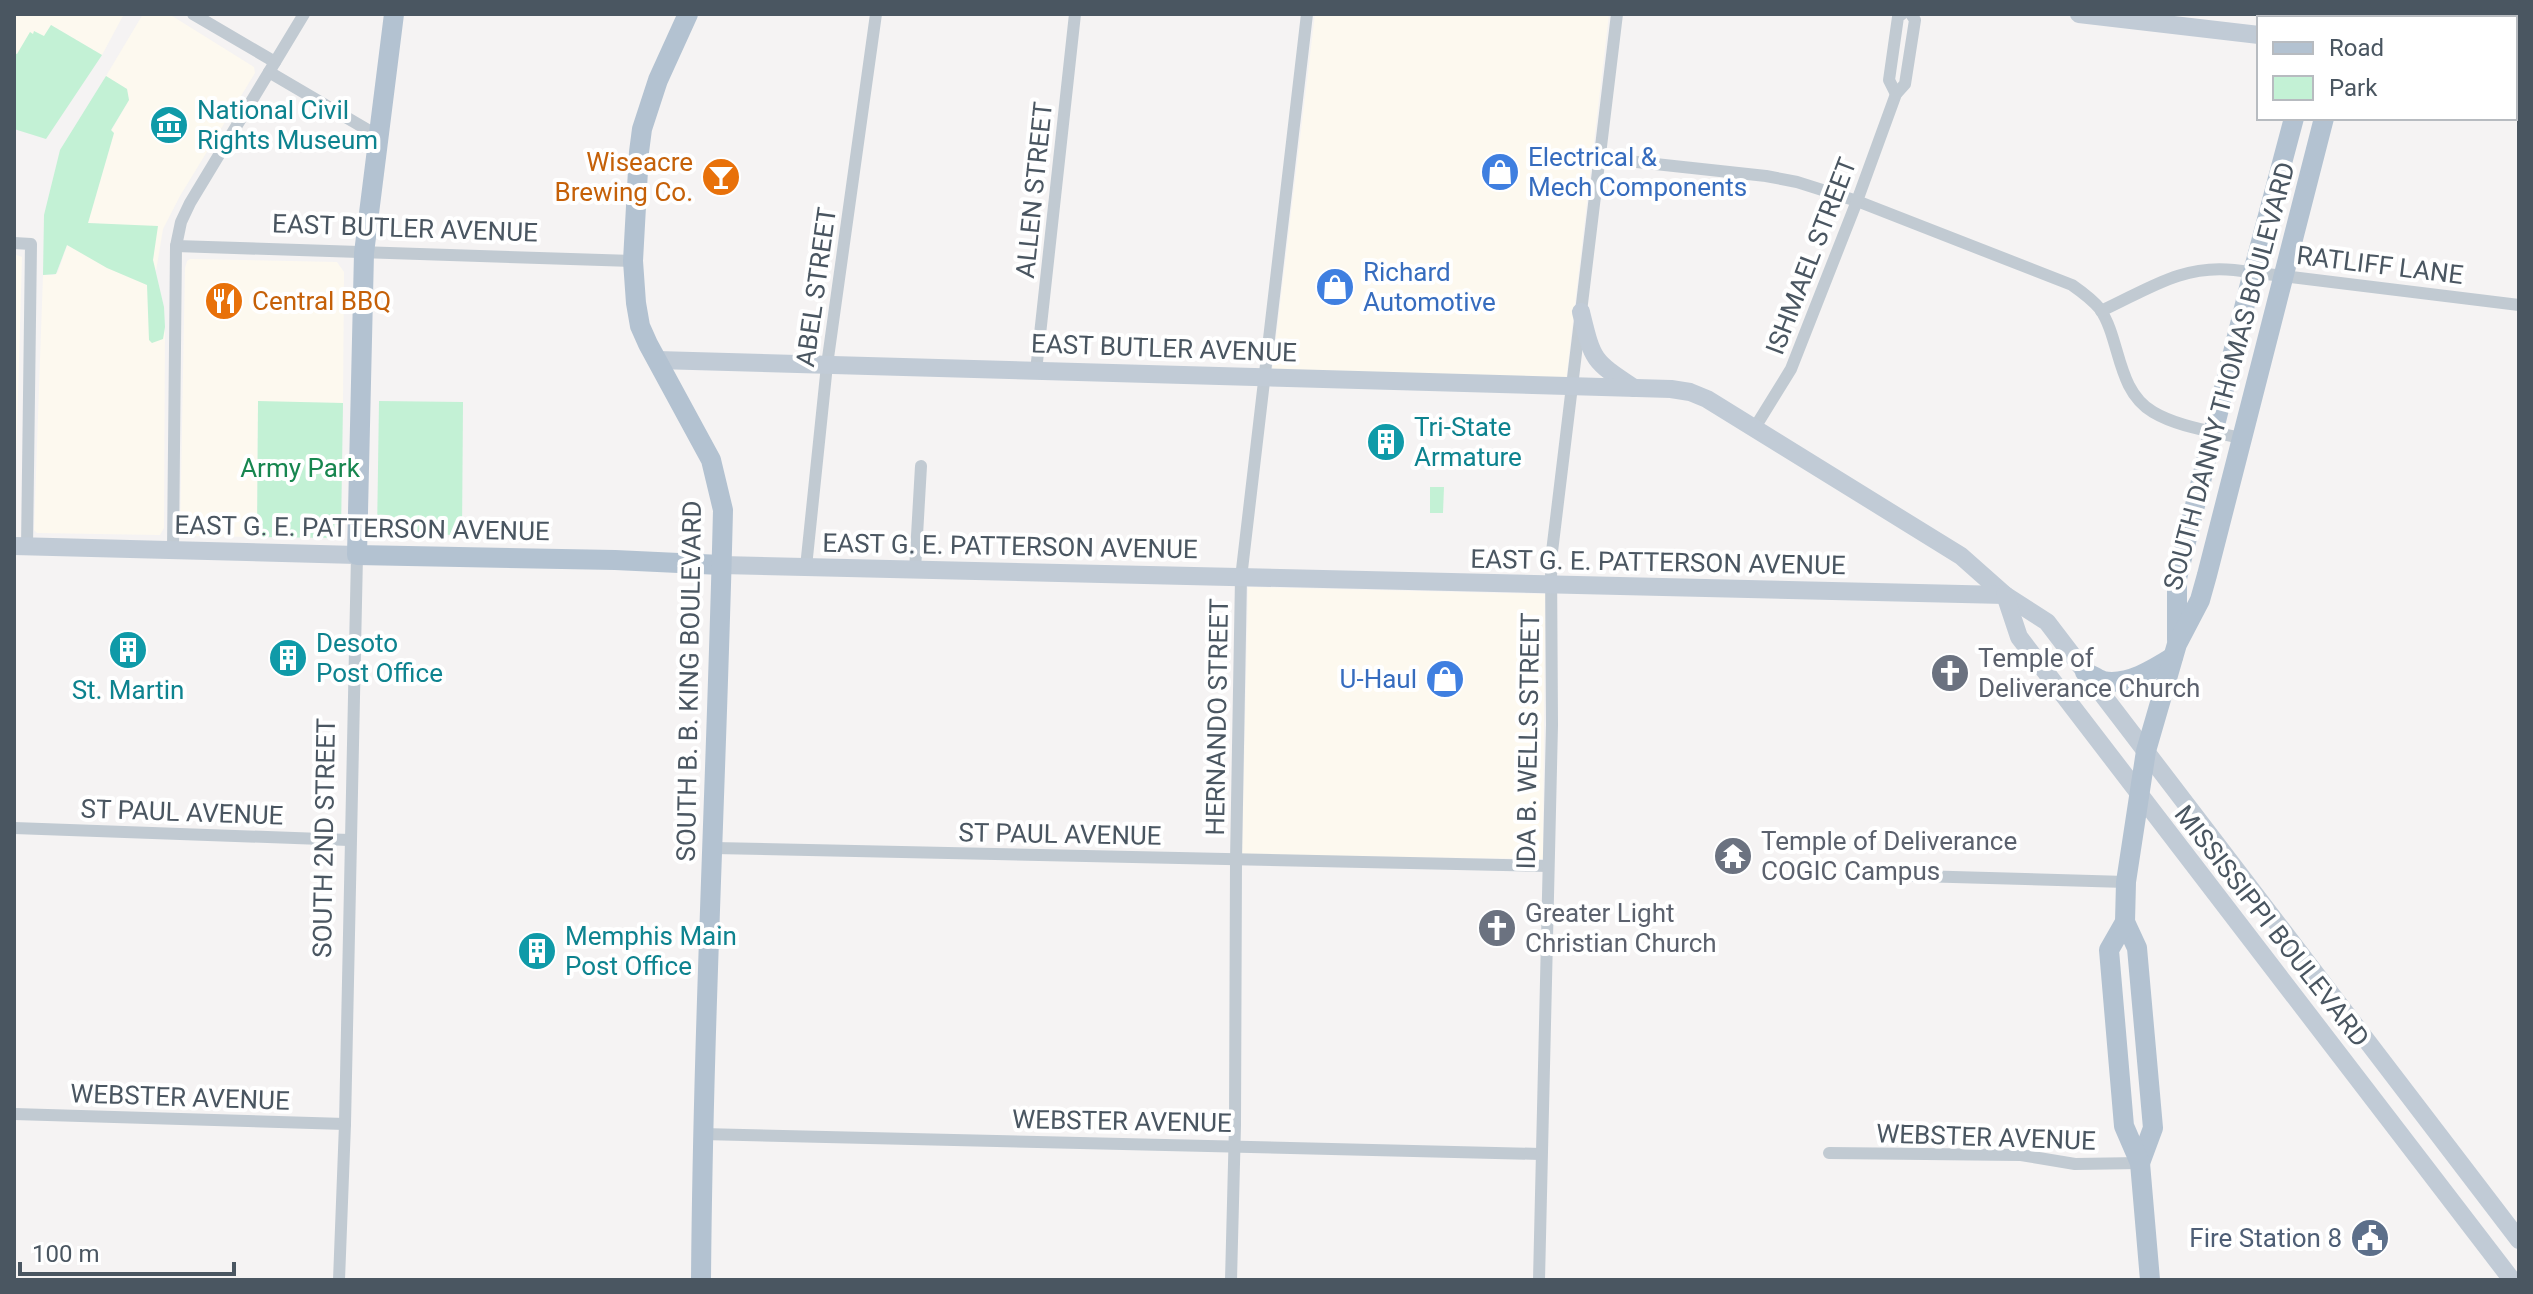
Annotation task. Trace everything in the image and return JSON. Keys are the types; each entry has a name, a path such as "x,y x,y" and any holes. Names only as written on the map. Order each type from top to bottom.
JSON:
{"main road":[{"name":"SOUTH 2ND STREET","path":"357,555 364,253 394,14"},
{"name":"SOUTH B. B. KING BOULEVARD","path":"688,14 658,80 642,129 633,261 640,326 711,460 723,510 702,1134 701,1280"},
{"name":"SOUTH DANNY THOMAS BOULEVARD","path":"2175,650 2177,578 2293,120"},
{"name":"SOUTH DANNY THOMAS BOULEVARD","path":"2140,1163 2153,1128 2137,948 2125,922 2126,882 2138,794 2146,751 2175,650 2200,600 2323,120"},
{"name":"EAST G. E. PATTERSON AVENUE","path":"357,555 721,565"},
{"path":"2085,672 2104,681 2144,675 2175,650"},
{"name":"SOUTH DANNY THOMAS BOULEVARD","path":"2125,922 2109,950 2124,1126 2140,1163 2150,1280"}],"street":[{"path":"193,14 378,136"},
{"path":"173,550 176,246 181,222 304,14"},
{"name":"ABEL STREET","path":"806,567 827,365 876,14"},
{"name":"ALLEN STREET","path":"1036,371 1075,14"},
{"name":"HERNANDO STREET","path":"1231,1280 1241,578 1307,14"},
{"name":"IDA B. WELLS STREET","path":"1539,1280 1551,560 1617,14"},
{"name":"ISHMAEL STREET","path":"1896,94 1889,80 1898,17 1902,14"},
{"name":"ISHMAEL STREET","path":"1754,429 1791,369 1896,94 1905,84 1915,20 1911,14"},
{"path":"2079,14 2257,35"},
{"path":"1600,158 1766,176 1828,190 2072,285 2089,297 2101,311 2126,381 2150,411 2173,421 2241,438"},
{"path":"14,243 31,244 21,546"},
{"name":"EAST BUTLER AVENUE","path":"176,246 633,261"},
{"name":"RATLIFF LANE","path":"2101,311 2199,268 2519,305"},
{"path":"1581,312 1590,349 1599,365 1634,388"},
{"name":"EAST BUTLER AVENUE","path":"657,360 1671,389"},
{"name":"MISSISSIPPI BOULEVARD","path":"1671,389 1707,399 1961,556 2005,595 2047,622 2519,1240"},
{"path":"915,570 921,466"},
{"name":"EAST G. E. PATTERSON AVENUE","path":"21,546 357,555"},
{"name":"SOUTH 2ND STREET","path":"339,1280 357,555"},
{"name":"EAST G. E. PATTERSON AVENUE","path":"721,565 2005,595"},
{"name":"MISSISSIPPI BOULEVARD","path":"2005,595 2019,637 2512,1280"},
{"name":"ST PAUL AVENUE","path":"14,828 349,840"},
{"name":"ST PAUL AVENUE","path":"714,848 1548,866"},
{"path":"1881,875 2126,882"},
{"path":"2269,965 2294,944"},
{"name":"WEBSTER AVENUE","path":"14,1114 345,1124"},
{"name":"WEBSTER AVENUE","path":"702,1134 1540,1154"},
{"name":"WEBSTER AVENUE","path":"1829,1153 2021,1155 2075,1164 2140,1163"},
{"path":"2433,1177 2457,1159"}],"shaded area":[{"path":"14,14 124,14 102,55 51,25 44,37 33,34 17,55 14,53"},
{"name":"National Civil Rights Museum","path":"143,14 169,14 254,67 255,73 163,229 156,271 153,260 155,240 132,226 88,223 114,133 111,131 129,100 127,89 106,76"},
{"path":"1315,14 1609,14 1566,381 1272,371"},
{"path":"67,245 147,285 163,339 165,327 164,528 160,535 37,533 34,530 43,275 58,272"},
{"path":"14,254 22,257 14,530"},
{"path":"190,259 337,262 344,272 343,403 258,402 257,537 184,536 180,533 185,268"},
{"path":"1248,587 1545,594 1543,859 1242,855"}],"green space":[{"path":"51,25 102,55 46,139 14,129 14,53 17,54 30,32 44,36"},
{"path":"106,76 127,89 129,100 111,130 114,133 88,223 158,226 153,260 164,307 165,327 163,339 152,343 149,340 147,285 107,268 67,245 56,274 43,275 44,215 60,150"},
{"name":"Army Park","path":"258,401 343,403 341,533 335,538 257,537"},
{"path":"379,401 463,402 462,535 377,534"},
{"path":"1430,487 1444,487 1443,513 1430,513"}],"place":[{"name":"National Civil Rights Museum","path":"169,125"},
{"name":"Electrical & Mech Components","path":"1500,172"},
{"name":"Wiseacre Brewing Co.","path":"721,177"},
{"name":"Richard Automotive","path":"1335,287"},
{"name":"Central BBQ","path":"224,301"},
{"name":"Tri-State Armature","path":"1386,442"},
{"name":"St. Martin","path":"128,650"},
{"name":"Desoto Post Office","path":"288,658"},
{"name":"Temple of Deliverance Church","path":"1950,673"},
{"name":"U-Haul","path":"1445,679"},
{"name":"Temple of Deliverance COGIC Campus","path":"1733,856"},
{"name":"Greater Light Christian Church","path":"1497,928"},
{"name":"Memphis Main Post Office","path":"537,951"},
{"name":"Fire Station 8","path":"2370,1238"}]}
